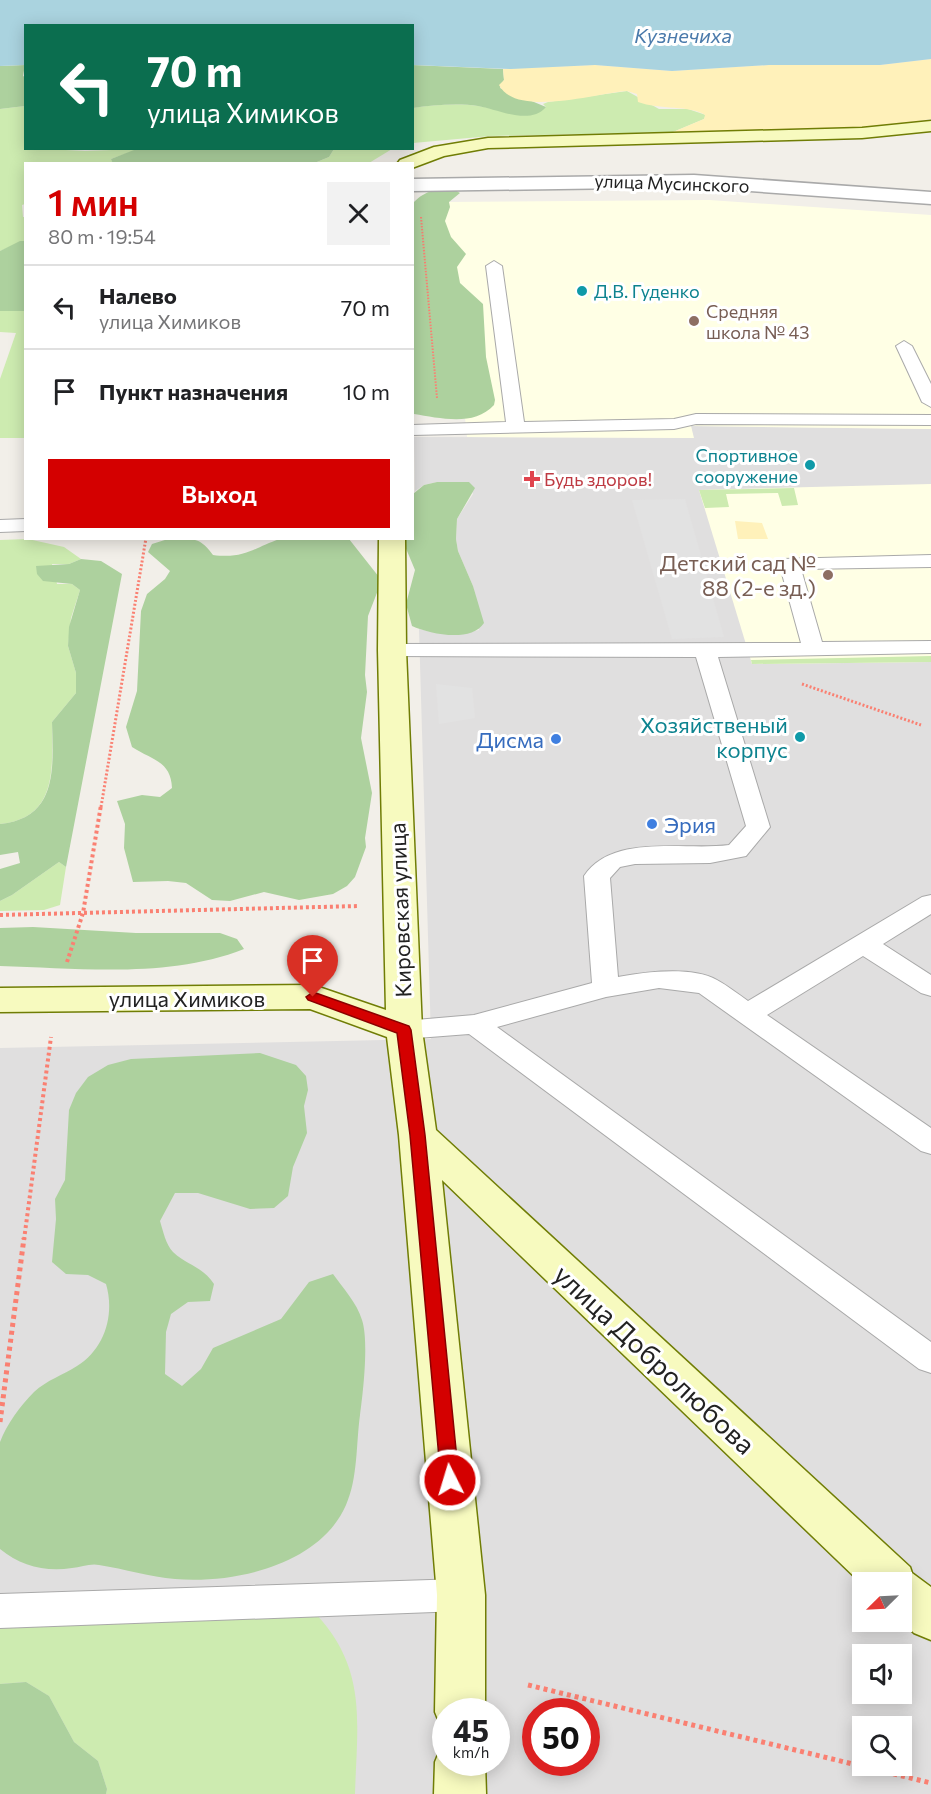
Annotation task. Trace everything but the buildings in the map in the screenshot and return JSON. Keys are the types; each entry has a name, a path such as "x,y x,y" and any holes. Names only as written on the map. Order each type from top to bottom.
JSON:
{"street":[{"path":"411,162 440,151 496,142 862,133 931,126"},
{"name":"улица Мусинского","path":"414,185 694,181 931,198"},
{"name":"Кировская улица","path":"392,540 392,650 404,1030 418,1135 461,1595 460,1698"},
{"name":"улица Химиков","path":"0,1000 313,997 404,1030"},
{"name":"улица Добролюбова","path":"418,1135 882,1572"},
{"path":"912,1600 931,1618"},
{"path":"460,1776 460,1794"}],"lane":[{"path":"494,266 516,427"},
{"path":"904,346 931,402"},
{"path":"414,430 674,424 696,418 931,420"},
{"path":"0,526 24,525"},
{"path":"813,648 789,563 931,561"},
{"path":"392,650 705,651 931,647"},
{"path":"606,988 597,876 611,862 635,856 710,855 737,851 758,827 705,651"},
{"path":"748,1014 931,903"},
{"path":"864,944 931,987"},
{"path":"404,1030 474,1024 606,988 659,979 706,985 931,1143"},
{"path":"474,1024 931,1360"},
{"path":"0,1611 461,1595"}],"path":[{"path":"421,215 440,429"},
{"path":"0,1422 56,999 82,913 146,540"},
{"path":"794,682 921,724"},
{"path":"0,915 399,905"},
{"path":"528,1685 931,1783"}],"shaded area":[{"name":"Средняя школа № 43","path":"709,200 931,215 931,429 691,426 694,438 467,437 443,202"},
{"path":"691,426 931,429 931,1794 0,1794 0,1048 431,1039 419,629 453,635 479,630 473,586 458,551 456,539 457,519 473,494 469,482 437,482 424,485 415,491 414,437 693,438"},
{"name":"Детский сад № 88 (2-е зд.)","path":"931,484 931,662 752,664 699,490"},
{"path":"685,499 724,637 672,639 632,500"},
{"path":"436,684 472,688 475,718 439,724"}],"green space":[{"path":"24,65 24,106 0,109 0,66"},
{"path":"414,65 503,69 504,80 500,88 546,107 539,113 522,116 470,105 414,108"},
{"path":"627,91 659,109 688,109 706,115 704,119 673,132 491,136 414,143 414,108 462,105 518,114 546,107 543,104"},
{"path":"24,106 24,150 136,150 111,159 112,162 24,162 24,204 22,205 24,241 0,251 0,109"},
{"path":"134,150 333,150 329,157 317,162 112,162 111,159"},
{"path":"333,150 390,150 371,162 317,162 329,157"},
{"path":"442,189 453,189 460,193 449,202 450,207 445,221 451,237 466,254 457,267 460,283 483,304 486,357 495,400 494,405 486,412 467,419 414,414 414,202 423,195"},
{"path":"24,241 24,311 0,311 0,251"},
{"path":"0,311 24,311 24,438 0,438 0,379 16,333 0,332"},
{"path":"437,482 469,482 475,488 457,519 456,539 458,551 473,586 484,623 470,633 439,634 412,626 406,604 415,570 402,540 414,540 414,493 424,485"},
{"path":"794,488 798,505 782,506 778,493 726,494 729,507 705,508 699,490"},
{"path":"0,540 32,540 64,547 81,559 69,564 52,564 57,584 72,584 80,590 71,618 68,646 76,673 76,693 52,722 52,756 48,787 42,801 33,812 19,820 0,824"},
{"path":"165,540 194,540 203,544 213,555 224,556 248,552 278,540 350,540 379,577 380,585 368,616 365,675 367,692 361,738 372,793 365,838 366,847 355,877 347,886 333,894 299,900 264,892 230,901 212,900 186,883 133,882 124,848 125,824 117,801 142,795 160,797 172,788 171,779 164,767 132,747 126,727 137,691 141,611 147,594 165,579 170,571 148,552 152,544"},
{"path":"81,559 101,561 122,574 66,867 59,862 0,901 0,869 20,863 18,852 0,855 0,824 19,820 33,812 43,801 52,772 52,722 76,693 76,673 68,646 69,627 80,590 72,584 43,581 37,574 36,566 69,564"},
{"path":"931,656 931,662 752,664 751,660"},
{"path":"59,862 66,867 60,905 44,910 0,911 0,901"},
{"path":"33,927 136,933 220,933 237,939 244,949 185,965 154,968 92,969 0,966 0,928"},
{"path":"260,1053 296,1065 306,1076 308,1090 304,1106 307,1133 293,1167 288,1196 274,1208 250,1209 198,1193 175,1193 160,1221 167,1242 173,1252 205,1273 214,1284 210,1301 188,1302 171,1314 166,1332 165,1374 182,1386 201,1369 213,1348 281,1319 309,1282 333,1274 360,1314 365,1341 364,1381 356,1461 353,1484 346,1505 334,1526 317,1543 296,1556 248,1574 198,1580 175,1579 96,1565 62,1569 43,1568 16,1560 0,1549 0,1442 14,1416 34,1392 77,1366 95,1350 108,1319 106,1284 88,1275 66,1274 52,1262 56,1219 55,1199 65,1180 69,1110 76,1093 88,1077 108,1065 131,1059"},
{"path":"315,1613 332,1634 344,1655 356,1698 355,1794 106,1794 107,1789 98,1761 74,1742 49,1696 26,1682 0,1684 0,1617"},
{"path":"26,1682 49,1696 74,1742 98,1761 107,1789 106,1794 0,1794 0,1684"}],"sand":[{"path":"931,59 931,119 870,129 673,132 704,119 705,115 692,110 638,102 637,94 627,91 578,99 539,102 508,95 499,85 504,80 503,69 595,65 672,71 769,65 880,65"},
{"path":"735,521 762,523 768,539 738,539"}],"water":[{"name":"Кузнечиха","path":"0,0 931,0 931,59 880,65 769,65 672,71 595,65 511,69 414,65 414,24 24,24 24,65 0,66"}],"place":[{"name":"Д.В. Гуденко","path":"582,291"},
{"name":"Средняя школа № 43","path":"694,321"},
{"name":"Спортивное сооружение","path":"810,465"},
{"name":"Будь здоров!","path":"532,479"},
{"name":"Детский сад № 88 (2-е зд.)","path":"828,575"},
{"name":"Хозяйственый корпус","path":"800,737"},
{"name":"Дисма","path":"556,739"},
{"name":"Эрия","path":"652,824"}],"route":[{"path":"313,997 404,1030 418,1135 450,1480"}]}
